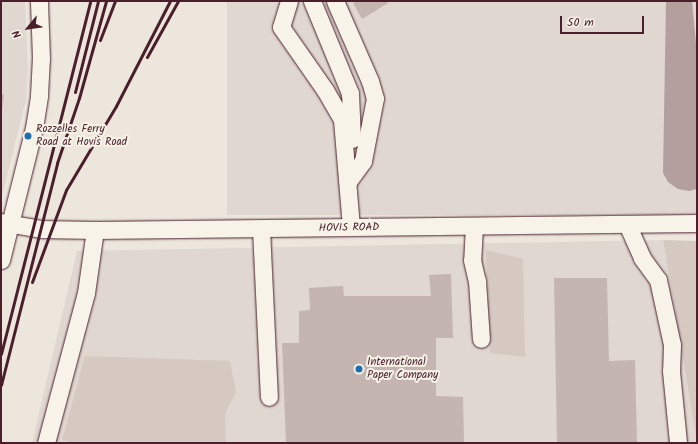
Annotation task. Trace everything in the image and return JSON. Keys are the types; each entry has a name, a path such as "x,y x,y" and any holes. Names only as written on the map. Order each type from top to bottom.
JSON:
{"street":[{"path":"1,260 5,223 34,128 39,95 41,39 39,1"},
{"path":"289,1 281,27 325,90 342,120"},
{"path":"301,1 333,74 341,103 351,228"},
{"path":"312,1 350,93 353,135 346,154"},
{"path":"324,1 366,97 372,121"},
{"path":"335,1 373,87 375,103 363,162 348,182"},
{"name":"HOVIS ROAD","path":"5,223 50,230 261,229 696,223"},
{"path":"627,224 642,258 658,280 672,345 671,371 678,443"},
{"path":"474,226 472,260 478,281 481,339"},
{"path":"261,229 269,397"},
{"path":"46,443 86,293 95,230"}],"shaded area":[{"path":"1,1 25,1 28,69 26,100 1,200"},
{"path":"227,1 697,1 697,215 227,215"},
{"path":"666,1 692,1 697,54 697,189 689,191 678,189 668,182 663,173"},
{"path":"663,240 697,443 32,443 77,251"},
{"path":"663,240 697,241 697,442"},
{"path":"486,250 523,259 525,357 490,353"},
{"path":"85,356 230,361 236,392 225,414 226,443 75,443 62,440"}],"building":[{"path":"357,1 387,1 388,3 362,19 353,3"},
{"path":"1,94 4,95 2,111 1,111"},
{"name":"International Paper Company","path":"451,274 453,338 436,338 436,396 463,397 464,443 286,443 282,343 299,343 299,311 310,310 309,288 343,286 344,296 431,296 429,275"},
{"path":"554,278 607,278 609,361 635,360 637,443 557,443"}],"railway":[{"path":"1,354 90,1"},
{"path":"75,92 98,1"},
{"path":"1,385 57,163 79,98 106,1"},
{"path":"100,40 115,1"},
{"path":"32,282 66,190 116,106 170,1"},
{"path":"147,57 178,1"}],"place":[{"name":"Rozzelles Ferry Road at Hovis Road","path":"28,136"},
{"name":"International Paper Company","path":"359,369"}]}
